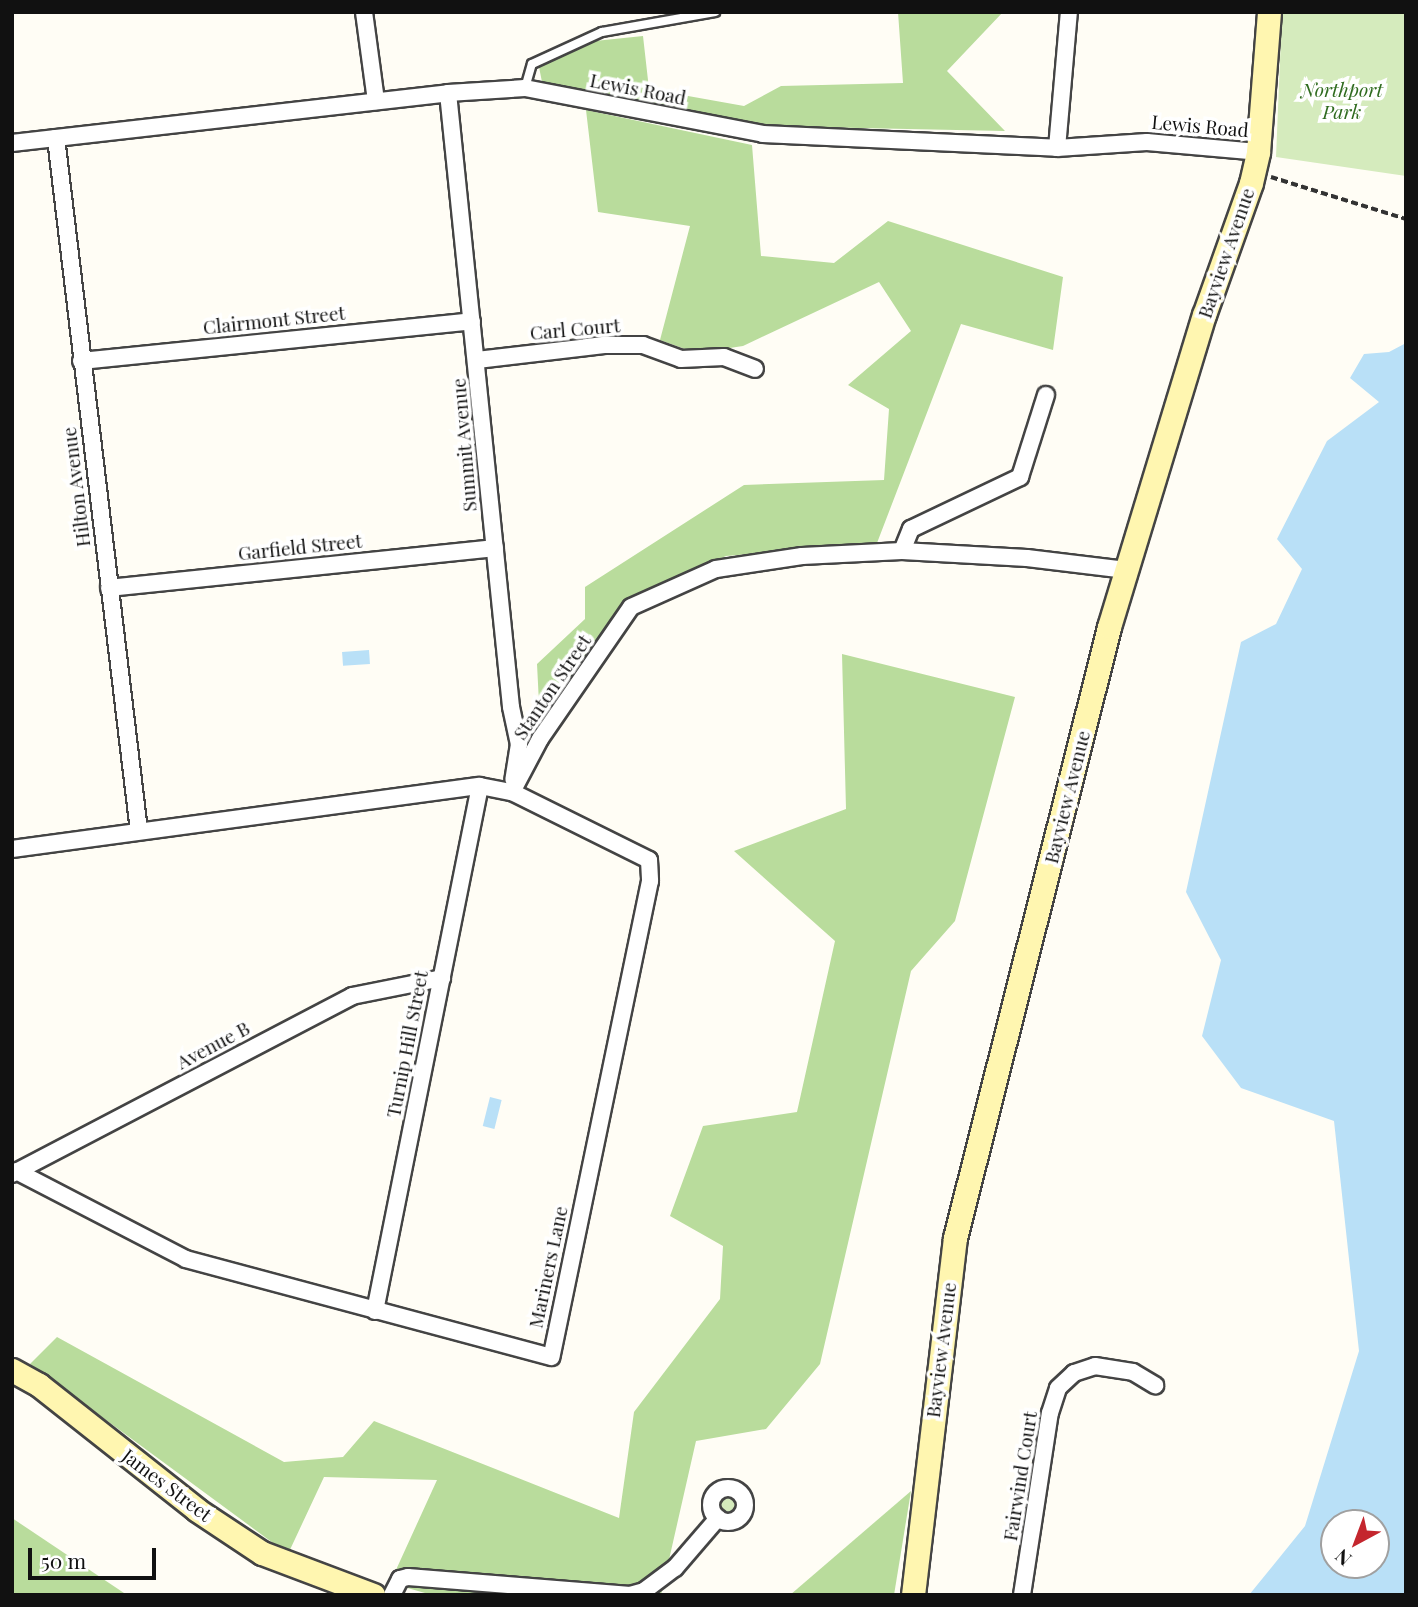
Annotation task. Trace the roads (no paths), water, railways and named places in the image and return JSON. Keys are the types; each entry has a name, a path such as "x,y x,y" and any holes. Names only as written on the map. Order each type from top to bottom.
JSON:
{"main road":[{"name":"Bayview Avenue","path":"913,1595 955,1238 1126,570 1258,152 1269,12"},
{"name":"James Street","path":"12,1370 39,1385 197,1510 262,1553 373,1595"}],"street":[{"path":"364,12 376,101"},
{"path":"1056,148 1069,12"},
{"name":"Lewis Road","path":"12,143 448,93 525,88 763,134 1056,148 1147,142 1258,152"},
{"name":"Summit Avenue","path":"448,93 495,548 519,744 512,792"},
{"name":"Hilton Avenue","path":"57,138 81,361 139,831"},
{"name":"Clairmont Street","path":"81,361 472,321"},
{"name":"Carl Court","path":"477,360 604,345 643,345 681,359 724,357 755,369"},
{"path":"902,551 911,530 1020,477 1046,395"},
{"name":"Garfield Street","path":"109,588 495,548"},
{"name":"Stanton Street","path":"512,792 540,739 631,607 716,569 802,556 902,551 1027,558 1126,570"},
{"path":"12,849 480,786 512,792"},
{"name":"Turnip Hill Street","path":"375,1311 480,786"},
{"name":"Mariners Lane","path":"14,1172 187,1259 551,1357 650,881 649,860 512,792"},
{"name":"Avenue B","path":"14,1172 352,996 442,978"},
{"name":"Fairwind Court","path":"1022,1595 1050,1413 1058,1388 1074,1373 1095,1366 1133,1372 1155,1385"},
{"path":"392,1595 400,1578 408,1577 630,1595 644,1591 675,1568 718,1518"}],"lane":[{"path":"525,88 533,64 602,32 715,12"}],"water":[{"path":"1406,343 1406,1595 1249,1595 1305,1526 1359,1351 1334,1121 1241,1088 1202,1036 1221,960 1186,892 1241,642 1276,624 1302,569 1277,539 1327,441 1379,402 1350,378 1364,354 1389,352"},
{"path":"369,650 370,664 343,666 342,652"},
{"path":"490,1097 502,1100 494,1129 483,1126"}],"park label":[{"name":"Northport Park","path":"1342,101"}]}
